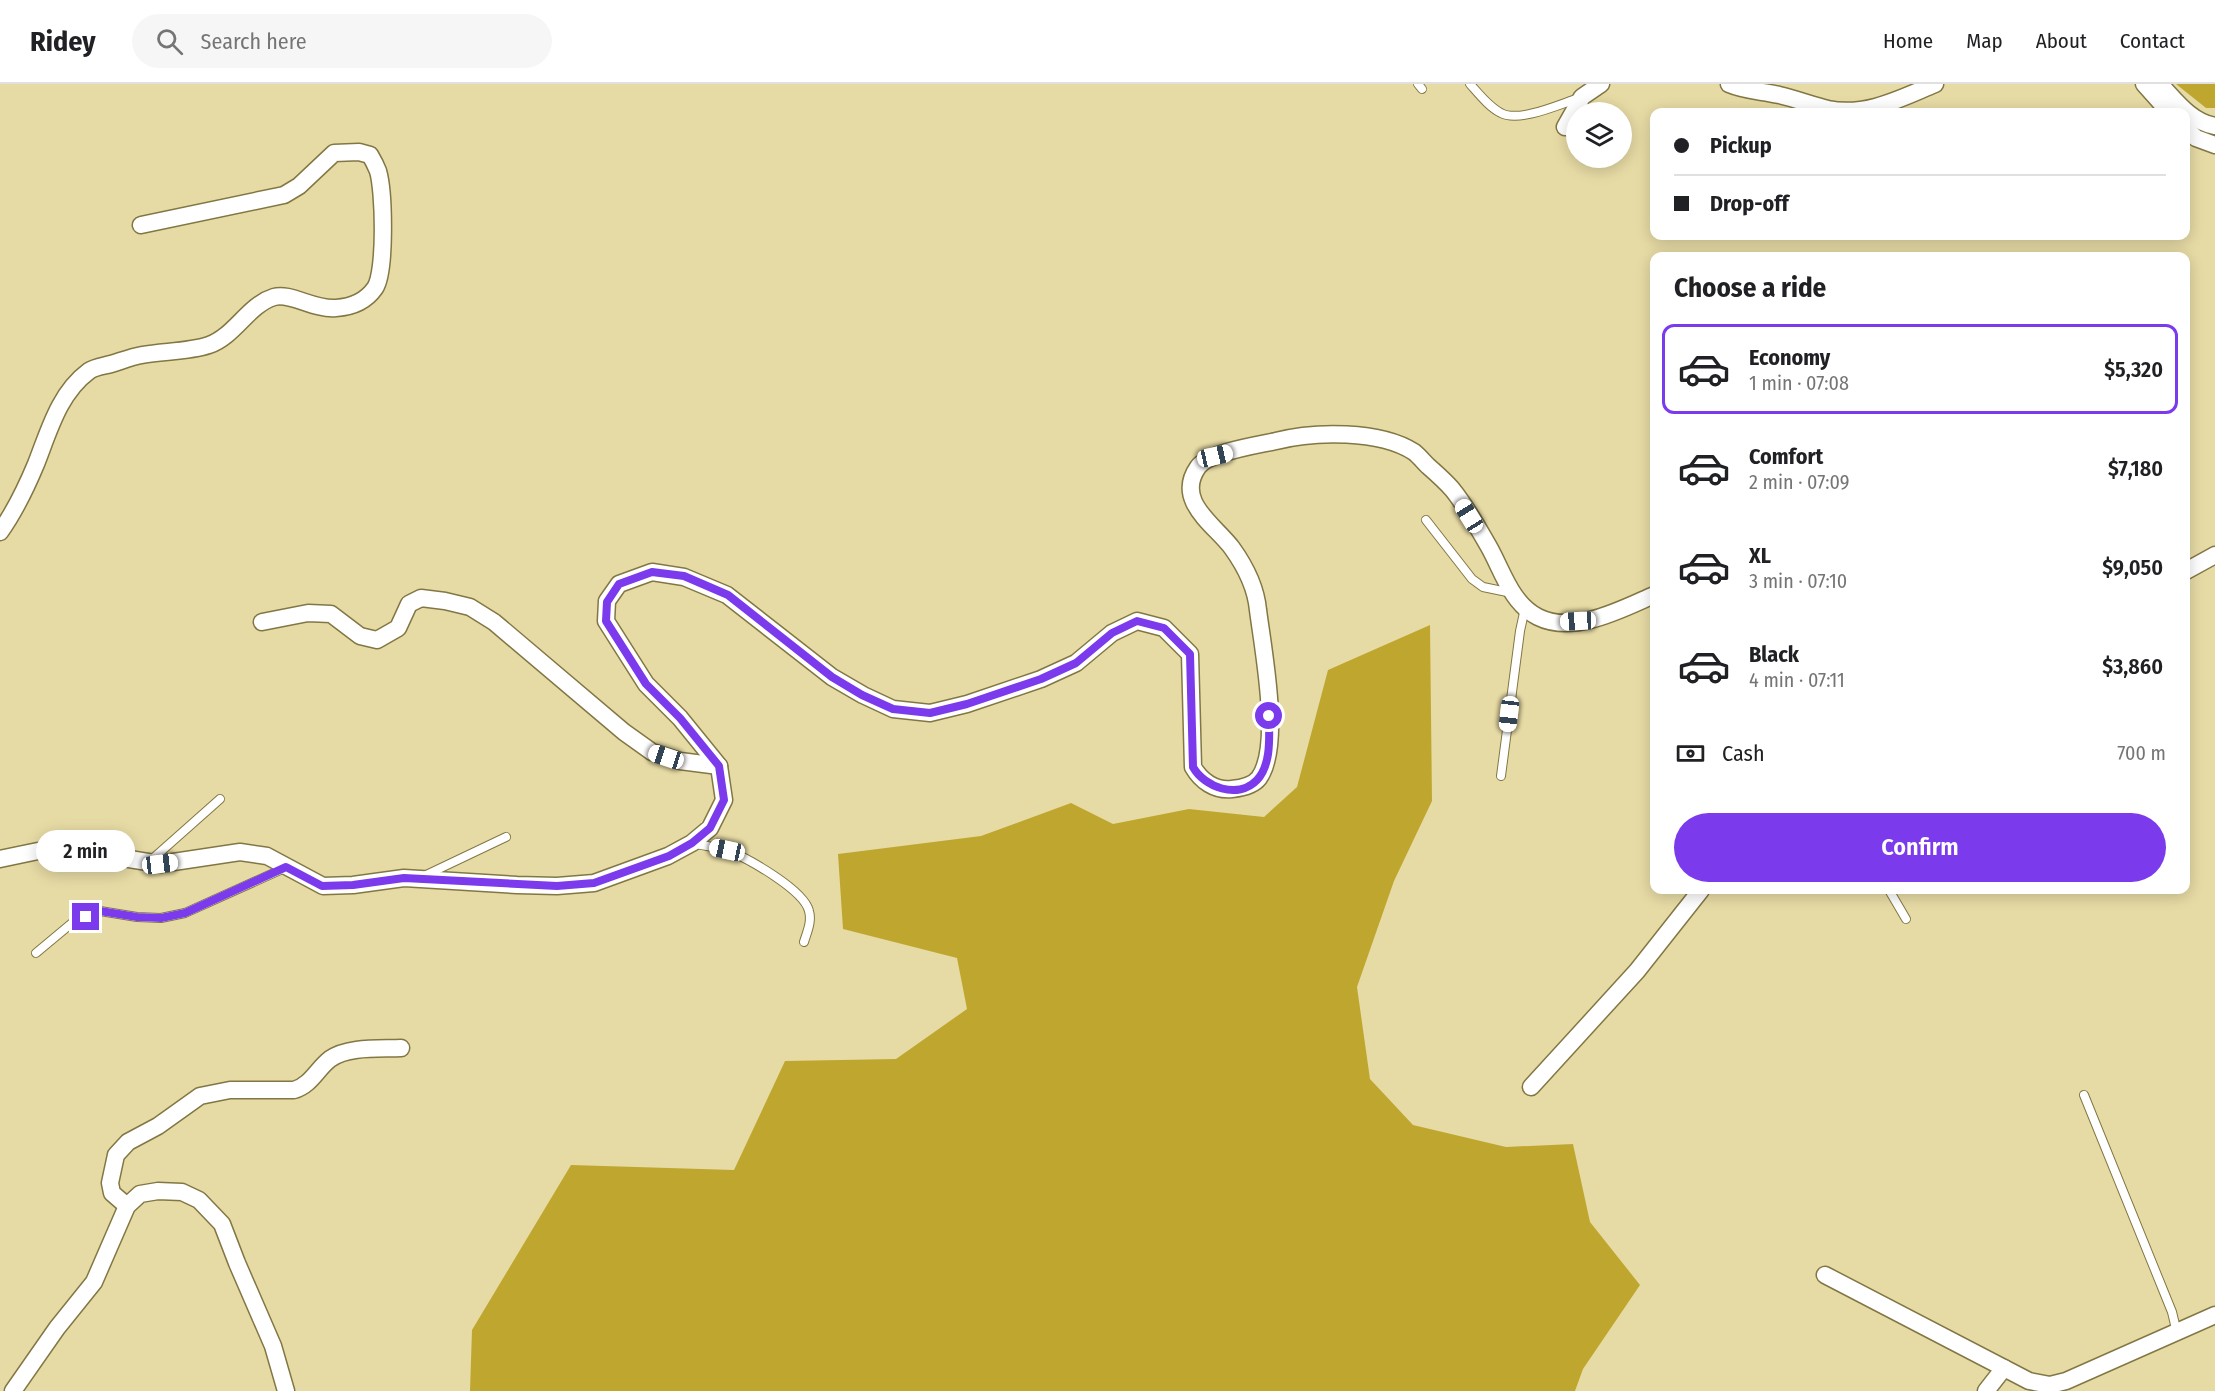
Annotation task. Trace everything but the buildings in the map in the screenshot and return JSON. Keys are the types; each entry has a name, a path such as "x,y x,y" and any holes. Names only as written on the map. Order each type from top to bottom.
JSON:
{"street":[{"path":"1564,127 1582,97 1601,84"},
{"path":"1729,84 1739,88 1778,94 1827,108"},
{"path":"1873,108 1935,84"},
{"path":"2144,84 2165,108"},
{"path":"2160,84 2182,108"},
{"path":"2190,115 2208,125 2215,126"},
{"path":"2190,133 2196,138 2215,145"},
{"path":"0,532 15,511 36,465 53,418 69,391 91,369 141,355 208,345 220,340 263,302 276,296 285,295 318,308 354,305 368,296 376,287 381,275 383,208 378,172 370,155 359,152 334,153 299,186 284,195 141,225"},
{"path":"0,859 38,851 80,851 160,864 240,852 267,856 322,886 418,878 557,886 594,883 669,856 692,843 710,828 724,800 719,766 680,718 646,684 606,621 607,602 619,584 652,572 684,576 728,595 832,677 862,695 893,709 930,713 967,704 1041,679 1076,663 1112,633 1137,621 1164,628 1190,654 1193,767 1199,777 1210,785 1229,790 1250,785 1258,779 1268,757 1269,703 1256,595 1232,548 1211,528 1196,507 1191,486 1199,466 1215,456 1289,437 1317,434 1346,435 1382,440 1414,452 1452,489 1488,546 1512,593 1525,608 1540,617 1552,621 1591,620 1650,597"},
{"path":"2190,569 2215,555"},
{"path":"262,621 308,612 331,614 360,636 377,640 398,628 409,604 421,598 470,607 494,622 624,732 652,752 680,761 719,766"},
{"path":"1532,1087 1637,971 1698,894"},
{"path":"127,1206 112,1193 110,1183 116,1155 128,1142 158,1126 200,1096 230,1090 294,1090 304,1087 330,1059 343,1053 401,1048"},
{"path":"13,1391 57,1328 94,1282 127,1206 140,1194 166,1191 182,1192 199,1200 222,1224 273,1347 286,1391"},
{"path":"1825,1275 2029,1381 2050,1385 2066,1381 2215,1315"},
{"path":"1986,1391 2004,1368"}],"lane":[{"path":"1470,84 1483,99 1502,114 1519,116 1582,97"},
{"path":"1426,520 1473,579 1483,587 1512,593"},
{"path":"1501,776 1525,608"},
{"path":"148,862 220,799"},
{"path":"418,878 506,837"},
{"path":"692,843 727,850 752,861 803,897 809,909 811,921 804,942"},
{"path":"36,953 72,923 100,911 161,918 185,913 286,867"},
{"path":"1891,894 1906,919"},
{"path":"2084,1095 2172,1312 2177,1333"}],"shaded area":[{"path":"2176,84 2215,84 2215,108 2206,108"},
{"path":"1430,625 1432,801 1394,881 1357,987 1370,1079 1413,1125 1506,1147 1573,1144 1590,1222 1640,1285 1583,1369 1575,1391 470,1391 472,1330 571,1165 734,1170 785,1061 896,1059 967,1009 957,958 843,929 838,854 981,836 1071,803 1113,824 1189,809 1264,817 1297,787 1328,670"}],"route":[{"path":"86,917 100,911 161,918 185,913 286,867 322,886 353,885 404,878 517,885 557,886 594,883 669,856 692,843 710,828 724,800 719,766 680,718 646,684 606,621 607,602 619,584 652,572 684,576 728,595 832,677 862,695 893,709 930,713 967,704 1041,679 1076,663 1112,633 1137,621 1164,628 1190,654 1193,767 1199,777 1210,785 1220,788 1229,790 1240,788 1258,779 1268,757 1269,716"}]}
